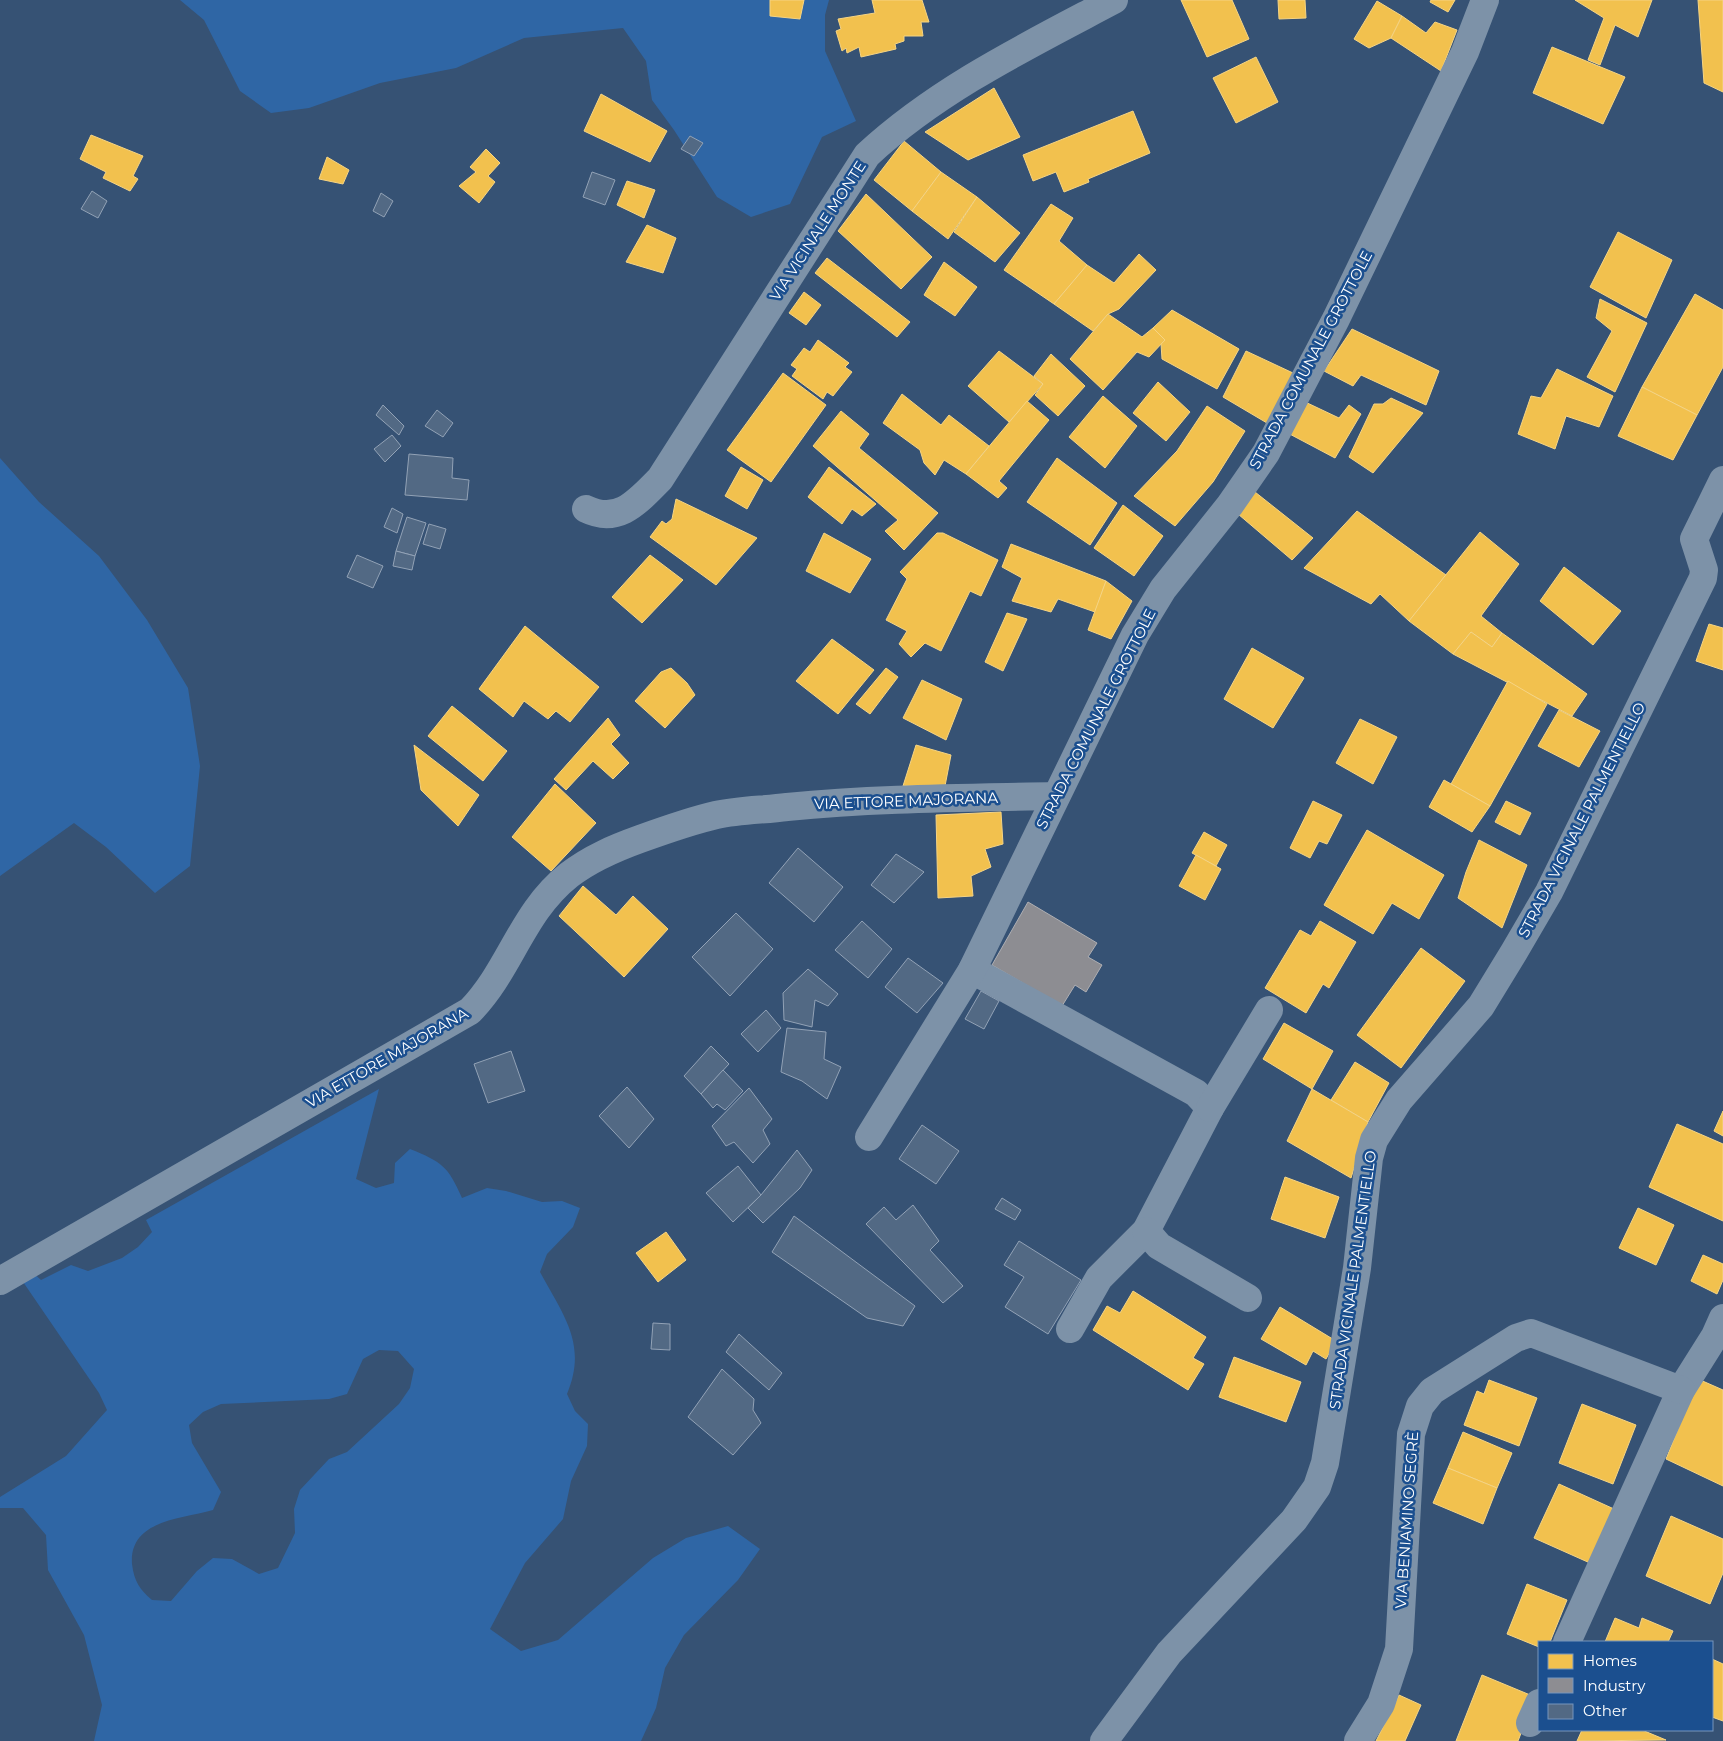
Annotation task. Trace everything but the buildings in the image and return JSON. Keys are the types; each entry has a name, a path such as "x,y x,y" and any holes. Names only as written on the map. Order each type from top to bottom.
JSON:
{"street":[{"name":"VIA VICINALE MONTE","path":"586,509 599,515 620,513 640,500 660,478 867,155 908,120 998,63 1114,0"},
{"name":"STRADA COMUNALE GROTTOLE","path":"869,1137 972,970 1135,635 1153,604 1184,560 1230,505 1266,453 1336,319 1461,60 1485,0"},
{"name":"STRADA VICINALE PALMENTIELLO","path":"1104,1741 1169,1653 1294,1520 1317,1487 1325,1463 1356,1278 1366,1178 1374,1140 1399,1100 1481,1006 1548,892 1703,578 1704,570 1694,539 1723,480"},
{"name":"VIA ETTORE MAJORANA","path":"0,1281 35,1259 470,1011 485,995 498,976 521,932 544,898 569,875 594,858 672,827 717,814 853,800 1056,796"},
{"path":"972,970 1196,1093 1210,1108"},
{"path":"1070,1328 1099,1278 1146,1231 1210,1108 1269,1010"},
{"path":"1146,1231 1159,1246 1248,1298"},
{"path":"1567,1641 1681,1390 1723,1318"},
{"name":"VIA BENIAMINO SEGRÈ","path":"1358,1741 1381,1704 1399,1650 1411,1434 1420,1406 1432,1391 1516,1338 1531,1333 1681,1390"}],"shaded area":[{"path":"180,0 829,0 825,15 825,51 856,121 822,137 790,204 751,217 717,197 674,130 652,100 646,61 623,28 524,38 456,68 380,83 309,108 271,113 240,91 204,20"},
{"path":"0,458 39,502 99,556 147,620 188,688 200,766 190,866 155,893 106,847 74,823 0,876"},
{"path":"379,1089 356,1179 376,1188 394,1183 395,1163 410,1149 443,1166 462,1198 487,1188 506,1191 542,1202 562,1201 580,1208 573,1227 547,1254 540,1272 570,1330 575,1360 573,1376 567,1394 575,1411 588,1424 587,1446 571,1481 563,1519 525,1563 490,1629 521,1651 558,1640 653,1558 686,1538 728,1526 760,1549 738,1580 684,1635 665,1668 656,1708 641,1741 94,1741 102,1705 84,1635 48,1570 46,1535 23,1508 0,1508 0,1497 66,1456 107,1410 99,1393 19,1276 30,1270 41,1280 71,1265 88,1271 122,1258 138,1247 152,1232 146,1220","holes":["379,1350 398,1351 414,1369 410,1388 399,1404 347,1452 329,1459 300,1490 294,1509 295,1533 278,1568 259,1574 232,1559 213,1558 197,1571 171,1601 152,1600 144,1593 138,1585 132,1564 133,1549 139,1538 159,1524 213,1510 221,1492 192,1443 189,1425 203,1412 221,1404 329,1399 347,1394 363,1359"]}]}
